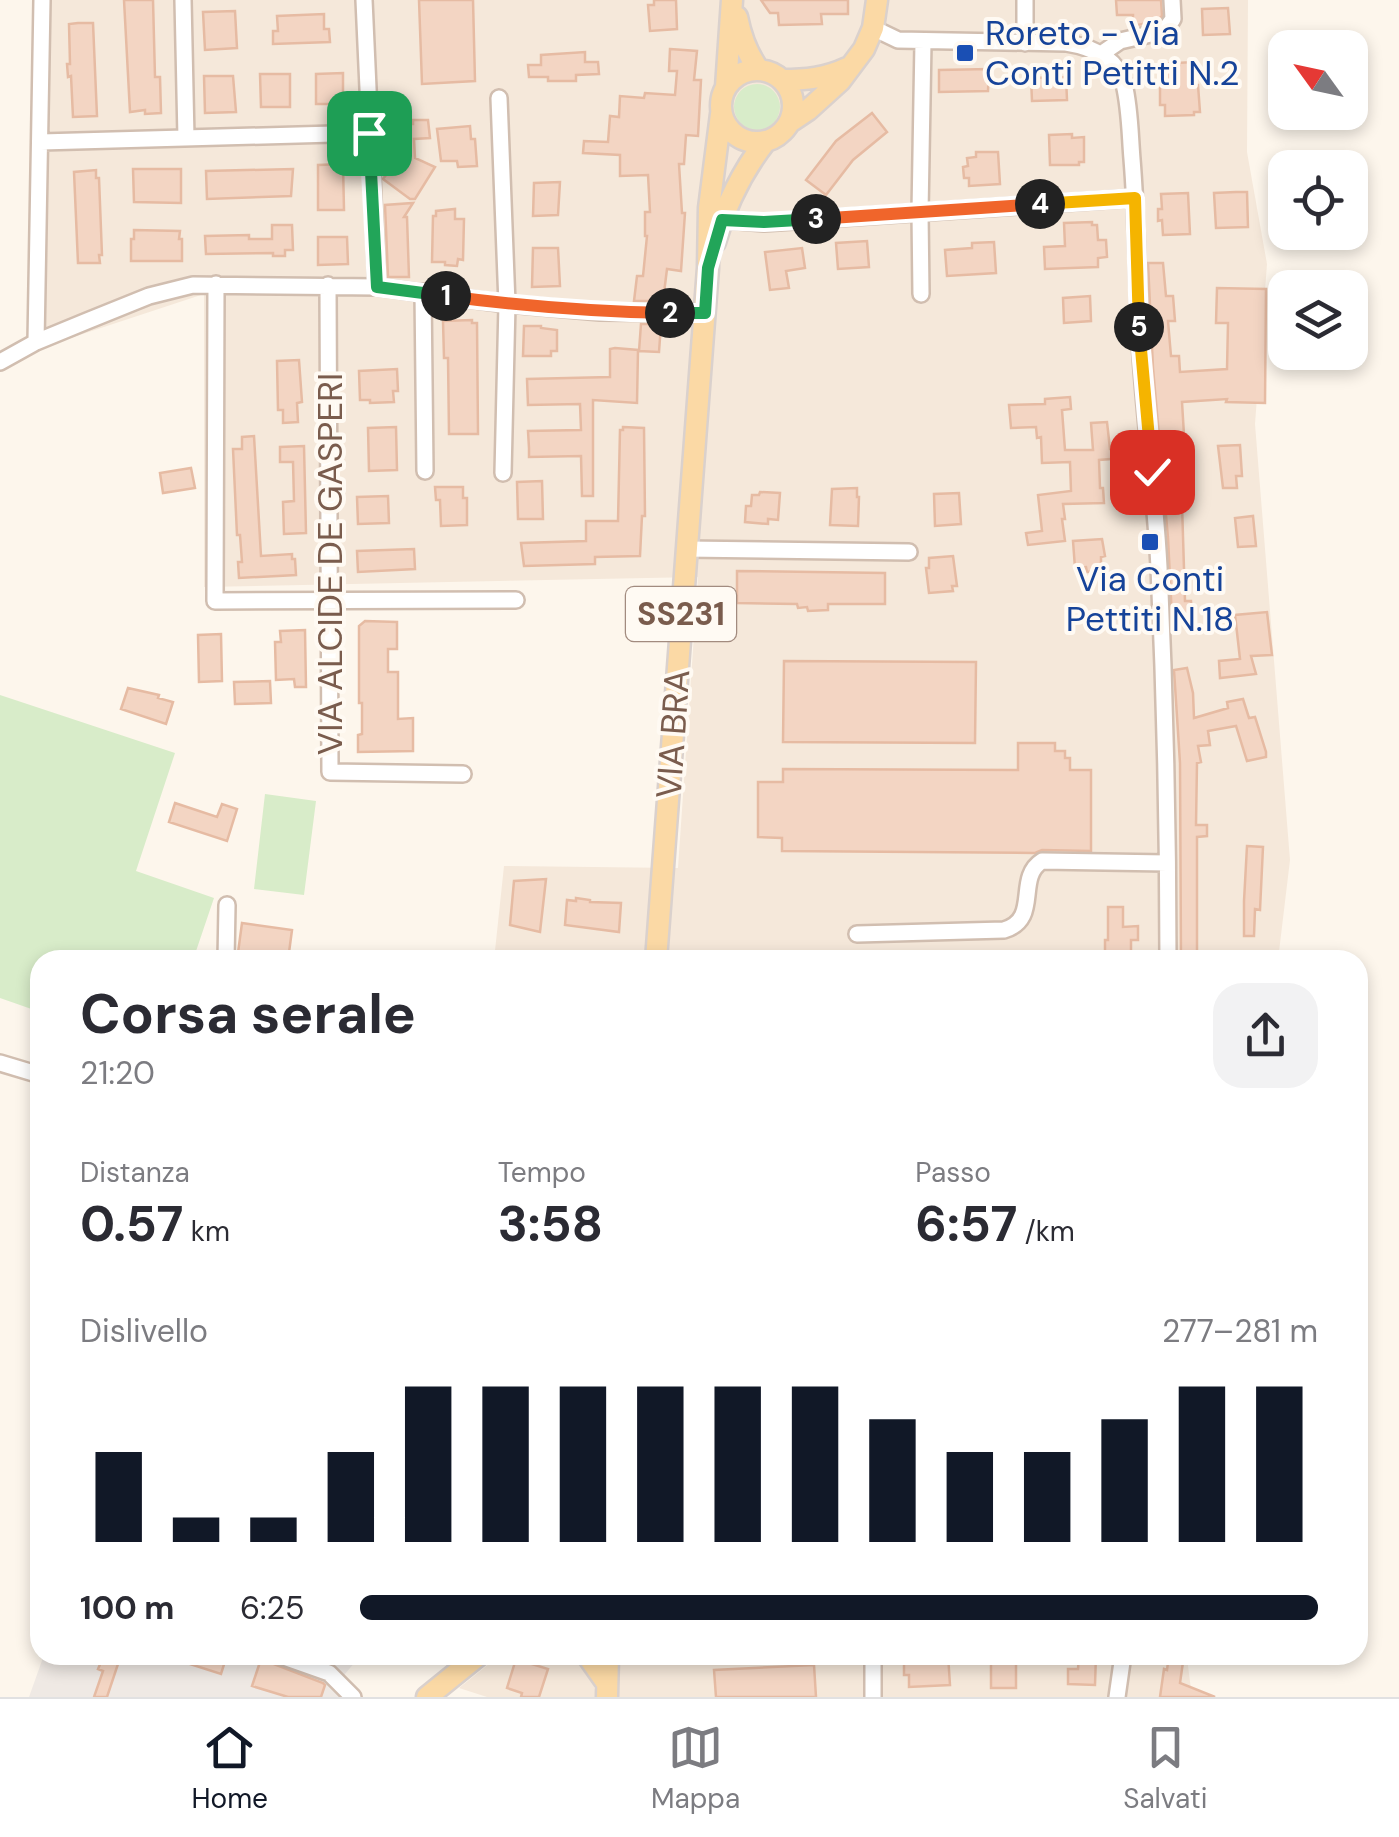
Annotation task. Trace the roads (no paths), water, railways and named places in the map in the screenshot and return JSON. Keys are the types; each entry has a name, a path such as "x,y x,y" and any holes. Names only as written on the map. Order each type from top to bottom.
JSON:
{"main road":[{"name":"VIA BRA","path":"733,0 740,34 759,70"},
{"name":"VIA BRA","path":"657,950 708,268 733,0"},
{"name":"VIA BRA","path":"715,219 765,142 830,91 864,49 877,0"},
{"path":"782,80 823,78 849,68"},
{"path":"726,88 740,74 759,70 772,73 782,80 792,100 790,122"},
{"path":"721,114 725,125 742,140 765,142"},
{"path":"427,1697 467,1665"},
{"path":"592,1665 606,1690"},
{"path":"606,1690 607,1665"}],"street":[{"path":"36,342 42,0"},
{"path":"184,0 186,138"},
{"path":"364,0 377,287"},
{"path":"1025,0 1025,43"},
{"path":"1102,54 1120,41 1164,31 1173,20 1172,0"},
{"path":"872,28 898,40 1084,46 1102,54 1123,81 1135,198 1140,341 1159,566 1167,769 1168,950"},
{"path":"921,294 923,42"},
{"path":"499,98 506,304 502,473"},
{"path":"41,142 369,133"},
{"path":"715,219 764,222 1135,198"},
{"path":"216,284 215,601 516,600"},
{"path":"0,362 36,342 149,296 194,285 377,287 600,312 705,313"},
{"name":"VIA ALCIDE DE GASPERI","path":"328,285 330,772 463,774"},
{"path":"423,292 425,471"},
{"path":"686,549 909,552"},
{"path":"857,934 1014,928 1024,913 1031,871 1042,861 1167,863"},
{"path":"226,950 228,905"},
{"path":"0,1063 30,1072"},
{"path":"306,1665 329,1673 353,1697"},
{"path":"873,1665 873,1697"},
{"path":"1117,1697 1122,1665"}],"place":[{"name":"Roreto - Via Conti Petitti N.2","path":"965,53"},
{"name":"Via Conti Pettiti N.18","path":"1150,542"}]}
